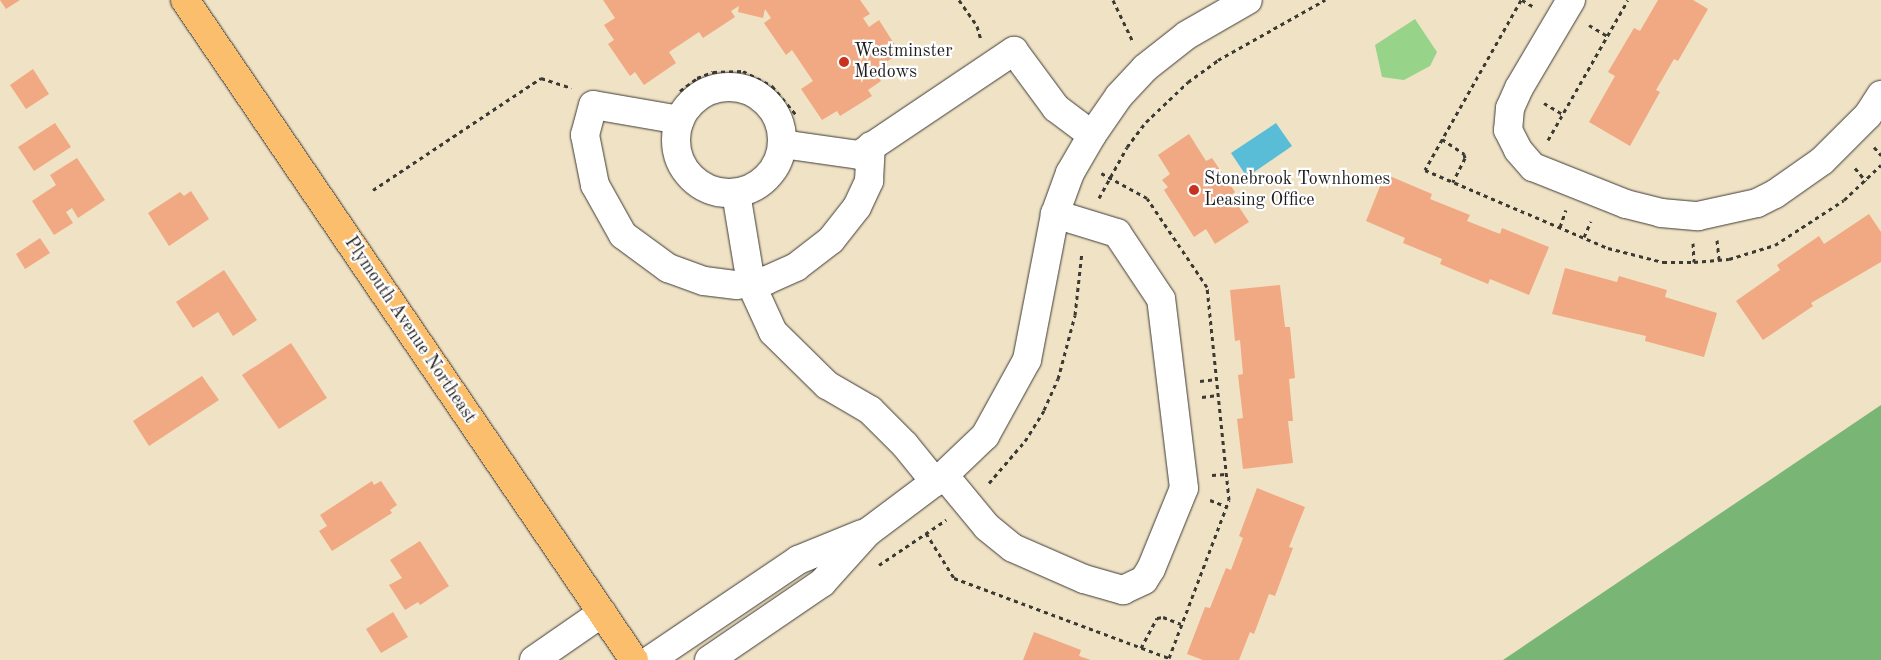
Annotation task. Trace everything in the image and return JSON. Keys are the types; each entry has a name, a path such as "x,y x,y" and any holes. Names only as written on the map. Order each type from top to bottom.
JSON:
{"main road":[{"name":"Plymouth Avenue Northeast","path":"185,0 634,660"}],"street":[{"path":"709,660 822,583 868,532 939,479 985,436 1004,406 1027,360 1055,214 1078,160 1092,134 1119,96 1145,68 1187,34 1248,0"},
{"path":"1571,0 1510,108 1508,130 1518,150 1532,167 1626,204 1661,213 1698,216 1757,203 1775,194 1822,160 1868,115 1881,95"},
{"path":"782,144 859,155 1014,51 1056,108 1092,134"},
{"path":"716,89 749,91 763,99 774,112 781,127 782,144 778,162 768,177 753,188 736,193 717,192 700,185 687,173 678,156 676,138 680,120 701,95 716,89"},
{"path":"680,120 593,105 585,135 595,185 624,235 668,268 704,281 751,284 796,267 831,240 857,206 869,181 871,146"},
{"path":"736,193 751,284 773,332 827,385 870,410 987,527 1013,548 1084,579 1123,590 1144,580 1151,569 1184,488 1162,300 1116,233 1055,214"},
{"path":"650,660 798,560 868,532"},
{"path":"534,660 602,613"}],"path":[{"path":"1532,167 1628,0"},
{"path":"1442,139 1464,154 1465,158 1454,182"},
{"path":"926,533 954,578 1169,658 1229,500 1207,287 1147,198 1078,160"},
{"path":"1729,259 1762,251 1798,232 1844,200 1881,165"},
{"path":"1141,648 1156,618 1163,617 1181,624"}],"green space":[{"path":"1415,19 1437,52 1430,66 1404,80 1382,77 1375,45"},
{"path":"1881,405 1881,660 1503,660"}],"water":[{"path":"1276,123 1292,146 1247,177 1231,153"}],"building":[{"path":"0,0 20,0 6,9"},
{"name":"Westminster Medows","path":"603,0 860,0 870,14 863,18 869,27 879,20 900,53 874,70 881,81 868,90 872,96 840,116 837,111 822,120 801,89 813,81 792,50 786,55 764,23 771,18 765,9 763,18 738,12 739,6 731,11 735,17 703,38 699,32 669,52 676,63 644,85 635,72 630,76 608,44 614,40 604,25 615,18"},
{"path":"1658,0 1693,0 1708,9 1678,61 1674,59 1656,90 1660,92 1630,146 1589,122 1615,76 1608,72 1634,28 1640,31"},
{"path":"33,69 49,94 26,109 10,85"},
{"path":"55,123 71,147 34,171 18,147"},
{"path":"1189,134 1206,161 1212,158 1235,192 1231,195 1249,222 1215,244 1206,229 1194,237 1164,190 1168,187 1162,180 1170,174 1158,155"},
{"path":"77,158 105,200 78,218 72,208 66,212 73,223 54,235 32,201 56,185 50,175"},
{"path":"1385,174 1432,194 1430,199 1470,215 1467,221 1500,234 1502,228 1549,247 1529,295 1490,279 1488,284 1440,264 1442,259 1403,243 1405,238 1366,221"},
{"path":"191,191 209,219 169,246 148,213 180,192 184,196"},
{"path":"1869,214 1881,232 1881,262 1811,303 1813,306 1763,340 1736,301 1780,270 1777,265 1819,236 1824,244"},
{"path":"40,238 50,253 25,269 16,254"},
{"path":"1565,268 1617,282 1619,276 1667,290 1665,297 1717,313 1704,357 1645,341 1646,336 1552,314"},
{"path":"224,270 257,320 233,336 218,312 193,328 176,302"},
{"path":"1280,285 1285,327 1290,327 1295,378 1289,379 1293,421 1288,421 1293,463 1243,469 1237,419 1243,418 1238,375 1243,374 1240,340 1235,341 1230,290"},
{"path":"291,343 327,398 279,429 242,375"},
{"path":"202,376 219,400 149,446 133,421"},
{"path":"372,481 374,485 381,481 397,505 390,510 392,513 332,551 319,531 327,526 320,515"},
{"path":"1257,488 1305,507 1289,547 1293,548 1275,596 1269,594 1254,634 1250,632 1239,660 1203,660 1187,654 1205,607 1210,608 1226,568 1231,570 1243,538 1239,536"},
{"path":"420,541 449,586 420,605 418,602 405,610 389,585 402,578 390,560"},
{"path":"393,612 408,637 381,653 366,629"},
{"path":"1034,632 1081,650 1079,656 1091,660 1023,660"}],"place":[{"name":"Westminster Medows","path":"844,62"},
{"name":"Stonebrook Townhomes Leasing Office","path":"1194,190"}]}
